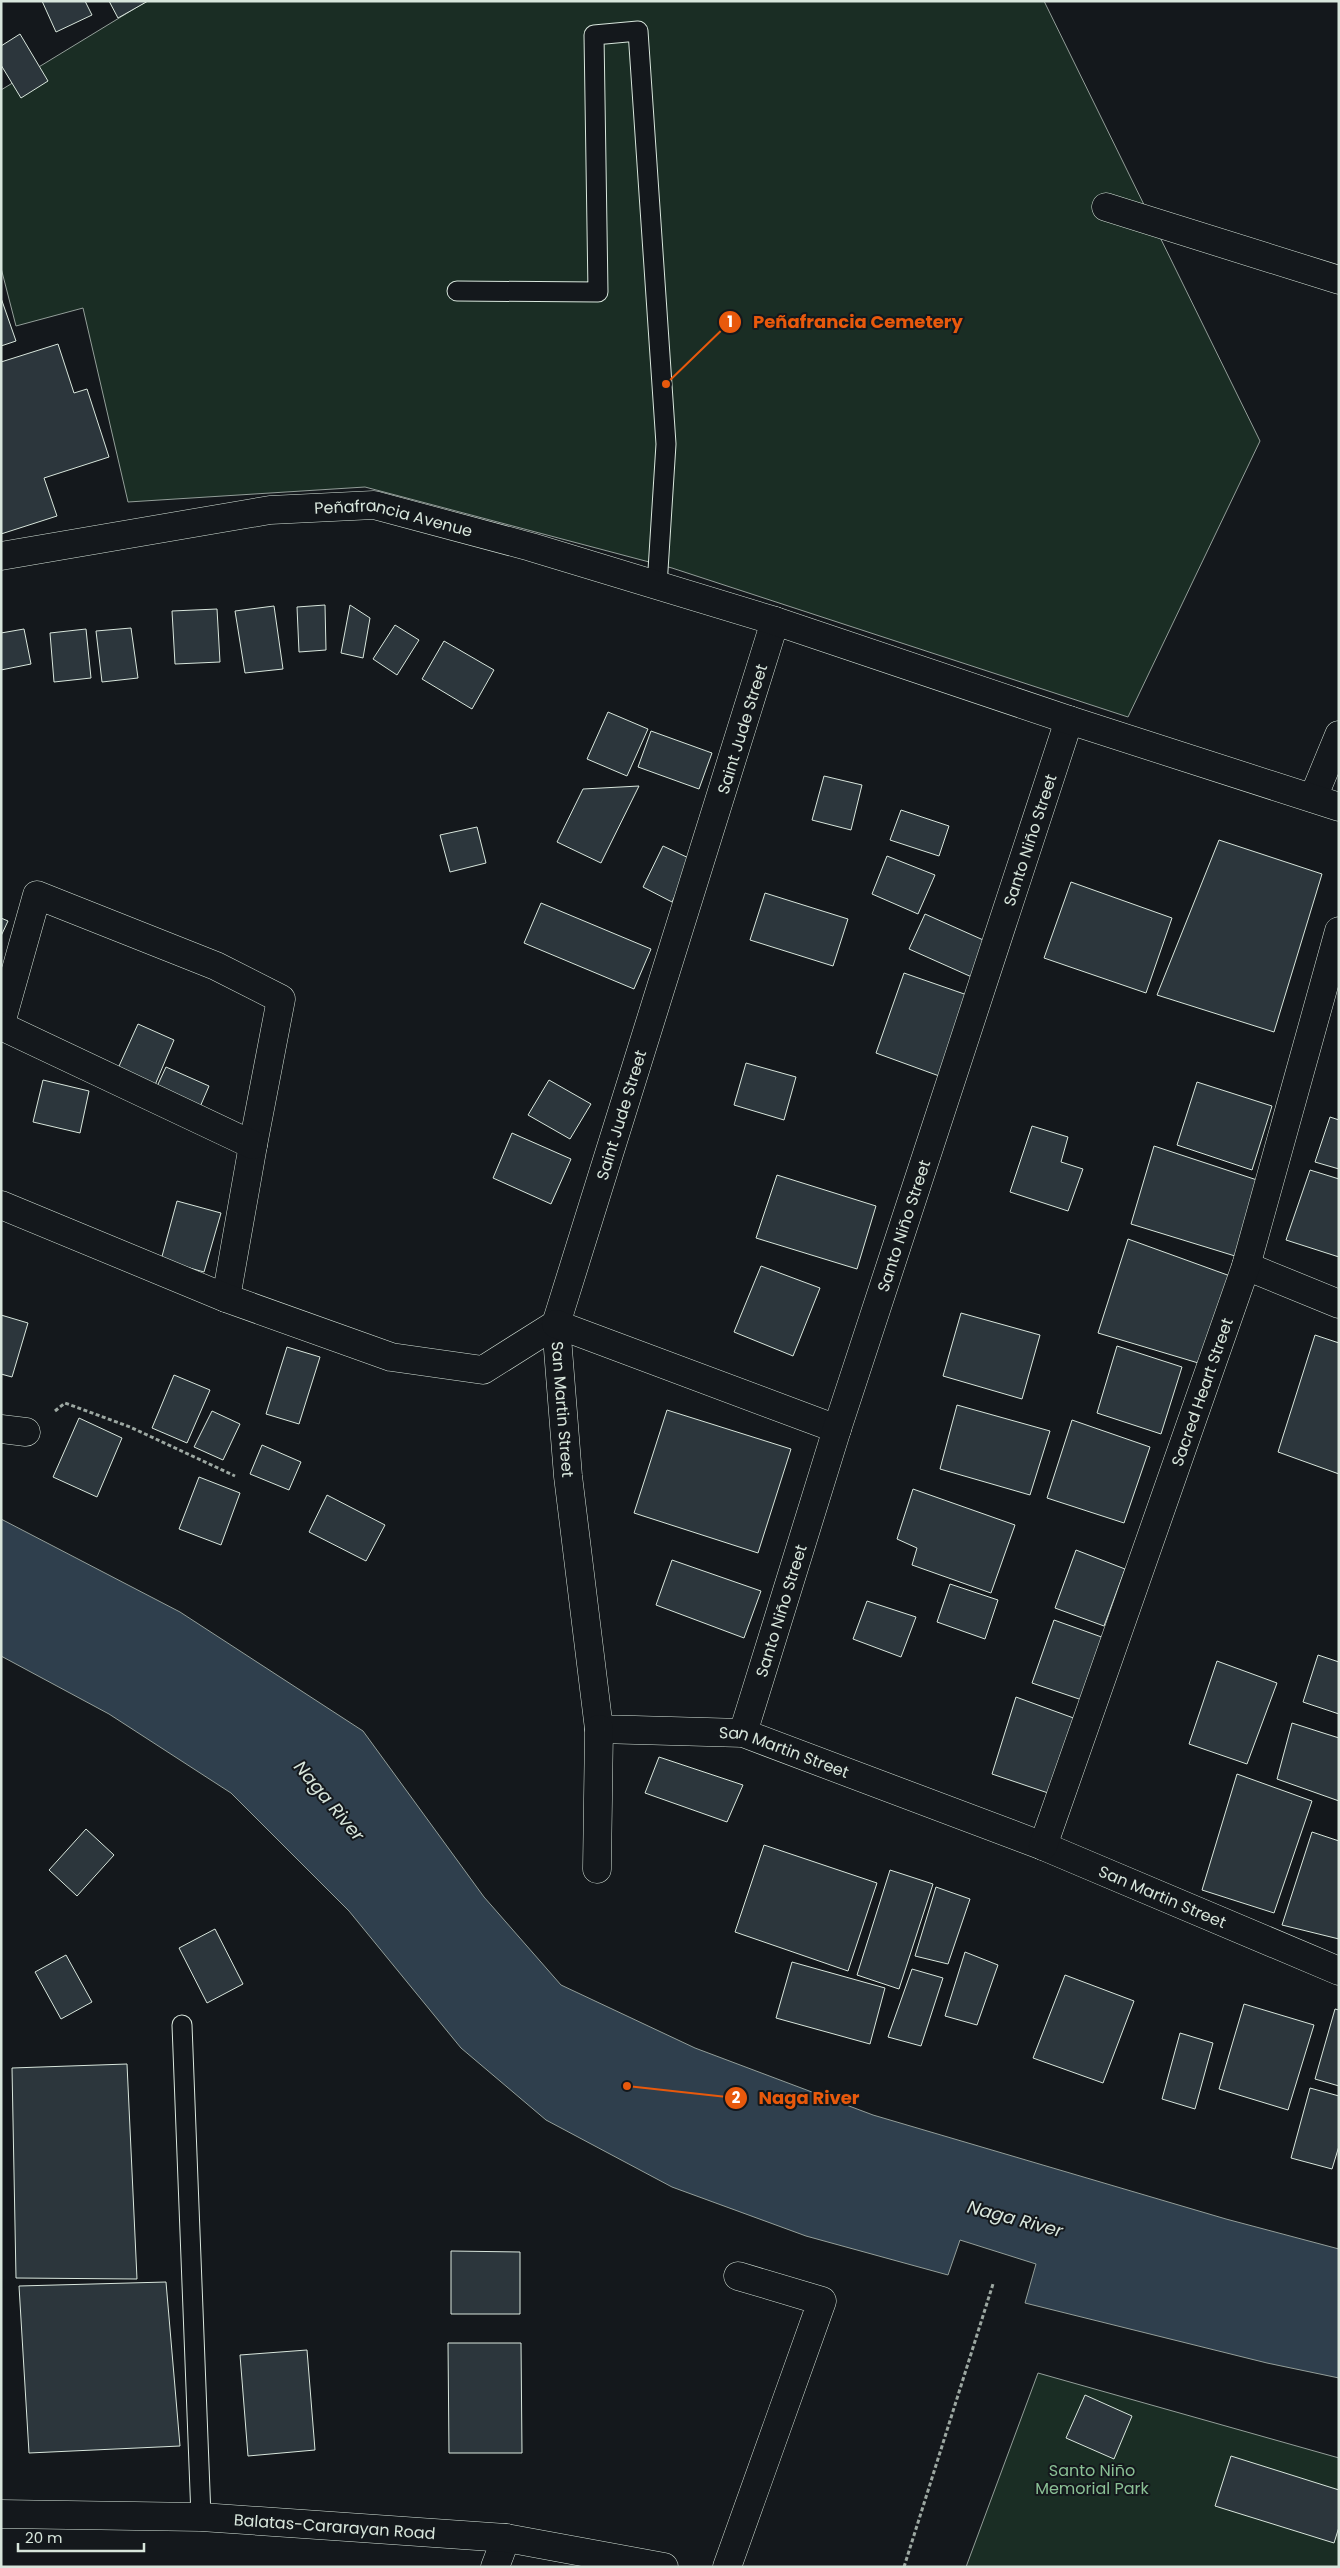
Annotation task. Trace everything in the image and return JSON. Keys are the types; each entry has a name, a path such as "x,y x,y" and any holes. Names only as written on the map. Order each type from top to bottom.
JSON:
{"street":[{"path":"1106,207 1339,280"},
{"name":"Peñafrancia Avenue","path":"1,556 270,510 374,505 513,542 775,621 1069,720 1339,807"},
{"name":"Saint Jude Street","path":"556,1324 775,621"},
{"name":"Santo Niño Street","path":"743,1733 837,1429 1069,720"},
{"path":"1313,798 1339,735"},
{"path":"226,1298 281,999 216,966 37,895 1,1025 253,1144"},
{"name":"Sacred Heart Street","path":"1044,1846 1246,1266 1339,931"},
{"path":"1,1206 226,1298 391,1357 483,1370 556,1324 837,1429"},
{"path":"1246,1266 1339,1304"},
{"name":"San Martin Street","path":"556,1324 568,1476 599,1729 743,1733 1044,1846 1339,1971"},
{"path":"597,1869 599,1729"},
{"path":"727,2567 822,2301 738,2276"},
{"name":"Balatas-Cararayan Road","path":"1,2514 201,2517 506,2538 664,2567"},
{"path":"495,2567 506,2538"}],"lane":[{"path":"457,290 598,292 594,35 638,31 666,444 657,586"},
{"path":"182,2025 201,2517"}],"path":[{"path":"14,1430 65,1403 130,1427 235,1476"},
{"path":"904,2567 993,2284"}],"green space":[{"path":"147,1 1044,1 1260,441 1128,717 672,568 365,487 128,502 83,308 16,326 1,268 1,90"},
{"name":"Santo Niño Memorial Park","path":"1038,2373 1339,2458 1339,2567 966,2567"}],"water":[{"path":"1,1519 180,1612 363,1731 484,1897 561,1985 695,2048 873,2115 1226,2219 1339,2249 1339,2378 1267,2363 1025,2303 1036,2264 960,2240 948,2275 806,2236 672,2187 546,2120 461,2048 349,1911 231,1793 109,1714 1,1656"}],"building":[{"path":"42,1 85,1 92,15 56,32"},
{"path":"109,1 148,1 118,18"},
{"path":"20,34 48,81 21,98 1,65 1,46"},
{"path":"1,298 16,341 1,346"},
{"path":"58,344 74,393 87,389 109,457 44,478 57,516 1,534 1,362"},
{"path":"325,605 326,650 299,652 297,607"},
{"path":"350,605 370,618 363,658 341,653"},
{"path":"274,606 283,669 245,673 235,611"},
{"path":"217,609 220,662 175,664 172,611"},
{"path":"395,625 419,640 397,675 373,659"},
{"path":"131,628 138,678 102,682 96,631"},
{"path":"24,629 31,664 1,670 1,633"},
{"path":"86,629 91,678 54,682 50,633"},
{"path":"444,641 494,670 472,709 422,679"},
{"path":"608,712 648,729 627,776 587,759"},
{"path":"651,731 712,753 699,789 638,767"},
{"path":"824,776 862,785 851,830 812,820"},
{"path":"639,786 601,863 557,842 583,789"},
{"path":"901,810 949,826 939,856 890,840"},
{"path":"477,827 486,863 450,872 440,835"},
{"path":"1219,840 1322,874 1274,1032 1157,995"},
{"path":"663,846 693,860 672,902 643,887"},
{"path":"887,856 935,875 918,914 872,894"},
{"path":"1071,882 1172,918 1146,993 1044,958"},
{"path":"765,893 848,919 833,966 750,940"},
{"path":"541,903 651,949 634,989 524,943"},
{"path":"925,914 990,943 974,978 909,949"},
{"path":"1,918 8,921 1,936"},
{"path":"904,973 970,996 942,1077 876,1053"},
{"path":"138,1024 174,1040 152,1092 115,1075"},
{"path":"746,1063 796,1077 784,1120 734,1105"},
{"path":"166,1067 209,1086 197,1114 153,1095"},
{"path":"43,1080 89,1091 80,1133 33,1122"},
{"path":"549,1080 591,1104 570,1139 528,1115"},
{"path":"1197,1082 1272,1106 1252,1170 1177,1145"},
{"path":"1330,1117 1339,1120 1339,1169 1315,1162"},
{"path":"1032,1126 1068,1137 1061,1162 1083,1169 1068,1211 1010,1192"},
{"path":"512,1133 571,1159 551,1204 493,1178"},
{"path":"1154,1146 1257,1180 1235,1256 1131,1224"},
{"path":"1310,1170 1339,1179 1339,1257 1286,1240"},
{"path":"777,1175 876,1206 857,1269 756,1238"},
{"path":"177,1201 221,1213 204,1272 161,1260"},
{"path":"1128,1239 1233,1277 1205,1365 1098,1333"},
{"path":"761,1266 820,1288 793,1356 734,1332"},
{"path":"961,1313 1040,1335 1022,1399 943,1376"},
{"path":"1,1315 28,1323 12,1377 1,1374"},
{"path":"1315,1335 1339,1343 1339,1474 1278,1452"},
{"path":"1117,1346 1182,1367 1161,1434 1097,1413"},
{"path":"287,1347 320,1357 299,1424 266,1414"},
{"path":"174,1375 210,1390 187,1443 152,1428"},
{"path":"957,1405 1050,1431 1030,1495 940,1469"},
{"path":"667,1410 791,1449 758,1553 634,1513"},
{"path":"212,1411 240,1424 223,1460 194,1447"},
{"path":"79,1418 122,1438 97,1497 53,1477"},
{"path":"1072,1420 1150,1447 1124,1523 1047,1498"},
{"path":"262,1445 301,1462 289,1490 250,1474"},
{"path":"199,1477 240,1493 221,1545 179,1529"},
{"path":"913,1489 1015,1525 991,1593 912,1565 917,1548 897,1539"},
{"path":"327,1495 385,1525 366,1561 309,1532"},
{"path":"1076,1550 1125,1569 1104,1626 1055,1608"},
{"path":"672,1560 761,1591 744,1638 656,1605"},
{"path":"950,1584 998,1600 985,1639 937,1622"},
{"path":"867,1601 916,1617 901,1657 853,1639"},
{"path":"1054,1620 1110,1640 1088,1702 1032,1683"},
{"path":"1318,1655 1339,1662 1339,1714 1303,1702"},
{"path":"1217,1661 1277,1683 1247,1764 1189,1744"},
{"path":"1016,1697 1079,1720 1057,1796 992,1774"},
{"path":"1292,1723 1339,1738 1339,1801 1277,1779"},
{"path":"659,1757 743,1785 727,1822 645,1793"},
{"path":"1237,1774 1312,1801 1274,1913 1202,1890"},
{"path":"86,1829 114,1855 77,1896 49,1870"},
{"path":"1312,1832 1339,1841 1339,1939 1282,1925"},
{"path":"764,1845 877,1883 848,1971 735,1932"},
{"path":"890,1870 933,1884 899,1989 857,1975"},
{"path":"936,1887 970,1899 948,1964 915,1956"},
{"path":"215,1929 243,1984 207,2003 179,1948"},
{"path":"965,1952 998,1965 977,2025 945,2016"},
{"path":"66,1955 92,2002 61,2019 35,1972"},
{"path":"792,1962 885,1988 870,2044 776,2018"},
{"path":"912,1969 943,1978 921,2046 888,2037"},
{"path":"1065,1975 1134,2001 1103,2083 1033,2058"},
{"path":"1244,2004 1314,2025 1288,2110 1219,2089"},
{"path":"1335,2009 1339,2010 1339,2086 1315,2079"},
{"path":"1180,2033 1213,2043 1195,2109 1162,2099"},
{"path":"127,2064 137,2279 16,2278 12,2068"},
{"path":"1310,2088 1339,2096 1339,2146 1332,2169 1291,2158"},
{"path":"451,2251 520,2252 520,2314 451,2314"},
{"path":"166,2282 180,2446 29,2453 19,2286"},
{"path":"448,2343 521,2343 522,2453 449,2453"},
{"path":"307,2350 315,2450 248,2456 240,2355"},
{"path":"1085,2395 1132,2416 1114,2459 1066,2438"},
{"path":"1231,2456 1339,2490 1339,2527 1334,2543 1215,2506"}],"place":[{"name":"Peñafrancia Cemetery","path":"666,384"},
{"name":"Naga River","path":"627,2086"}]}
